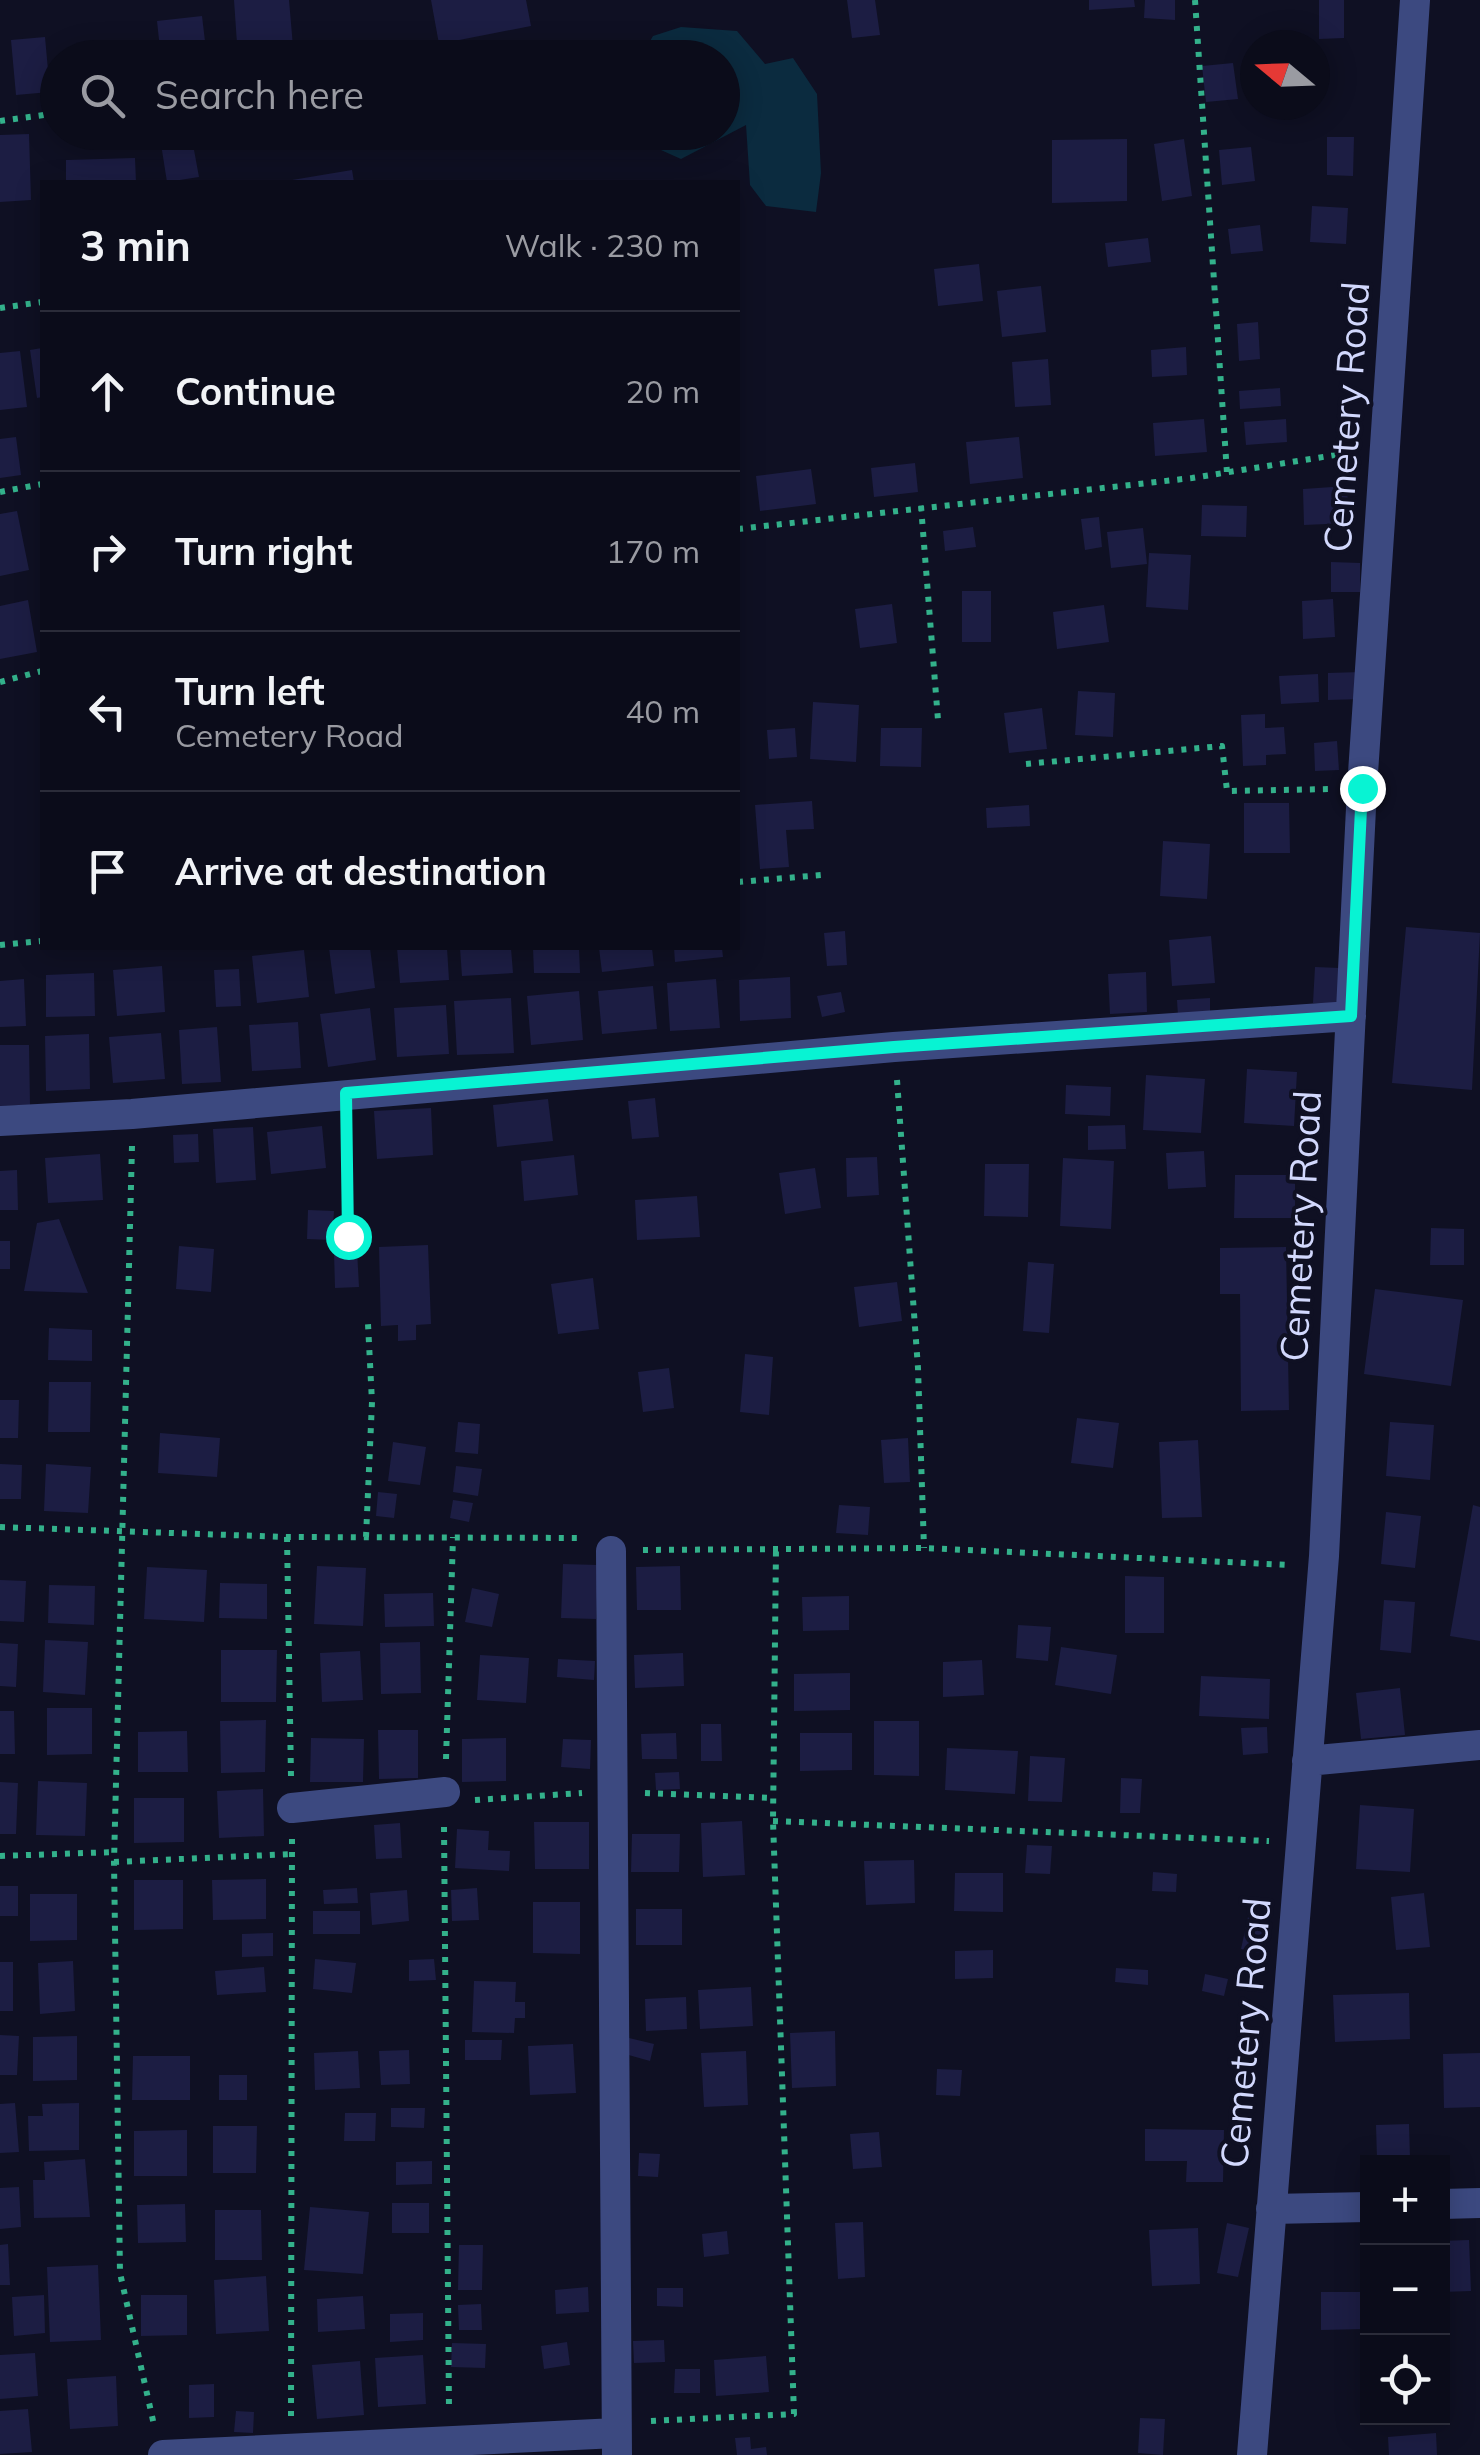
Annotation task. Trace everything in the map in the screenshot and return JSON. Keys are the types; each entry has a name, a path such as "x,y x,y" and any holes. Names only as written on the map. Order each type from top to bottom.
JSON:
{"street":[{"name":"Cemetery Road","path":"1252,2455 1323,1566 1362,788 1415,0"},
{"path":"0,1122 132,1114 894,1047 1351,1016"},
{"path":"160,2446 292,2448 616,2437 611,1551"},
{"path":"1308,1760 1480,1746"},
{"path":"292,1808 444,1792"},
{"path":"1450,2204 1480,2203"},
{"path":"1271,2210 1360,2206"}],"path":[{"path":"1195,0 1228,473"},
{"path":"0,121 40,115"},
{"path":"0,308 40,302"},
{"path":"740,529 1228,473 1384,446"},
{"path":"0,492 40,484"},
{"path":"921,506 938,720"},
{"path":"0,682 40,672"},
{"path":"1026,764 1222,746 1227,791 1362,788"},
{"path":"740,882 822,875"},
{"path":"0,944 40,942"},
{"path":"894,1047 918,1368 924,1548"},
{"path":"346,1093 348,1236"},
{"path":"132,1114 125,1532 114,1862 120,2273 160,2446"},
{"path":"366,1538 372,1402 368,1324"},
{"path":"0,1527 287,1537 577,1535 611,1551 924,1548 1323,1566"},
{"path":"287,1537 293,1854 292,2448"},
{"path":"449,2440 444,1792 453,1537"},
{"path":"616,2437 794,2414 773,1821 776,1549"},
{"path":"773,1821 1300,1842"},
{"path":"0,1856 115,1852"},
{"path":"114,1862 293,1854"}],"water":[{"path":"681,27 737,31 765,64 793,58 817,94 821,173 816,212 766,206 750,185 746,125 740,128 740,40 651,40"},
{"path":"661,150 698,150 681,159"}],"building":[{"path":"234,0 289,0 292,40 237,40"},
{"path":"431,0 526,0 531,26 459,40 438,40"},
{"path":"847,0 875,0 880,35 852,38"},
{"path":"1089,0 1134,0 1135,7 1089,10"},
{"path":"1145,0 1175,0 1175,20 1144,18"},
{"path":"1319,0 1344,0 1344,38 1330,39 1330,30 1319,30"},
{"path":"202,16 205,40 159,40 157,21"},
{"path":"45,37 40,40 40,93 16,95 11,40"},
{"path":"1233,63 1238,99 1206,102 1202,66"},
{"path":"29,134 31,200 0,202 0,135"},
{"path":"1327,137 1354,137 1353,176 1327,175"},
{"path":"1127,139 1127,201 1052,203 1052,140"},
{"path":"1184,139 1192,196 1162,201 1154,144"},
{"path":"1251,147 1255,181 1222,185 1219,150"},
{"path":"162,150 194,150 199,177 167,180"},
{"path":"135,158 136,180 66,180 66,160"},
{"path":"352,170 354,180 292,180"},
{"path":"1312,206 1348,208 1346,244 1310,242"},
{"path":"1260,225 1263,251 1231,254 1228,229"},
{"path":"1148,238 1151,262 1108,267 1105,243"},
{"path":"979,264 983,301 938,306 934,269"},
{"path":"1041,286 1046,332 1002,337 997,291"},
{"path":"1258,322 1260,359 1239,361 1237,324"},
{"path":"1186,347 1187,375 1152,377 1151,350"},
{"path":"40,348 37,398 30,350"},
{"path":"20,351 27,407 0,410 0,353"},
{"path":"1048,359 1051,405 1015,407 1012,362"},
{"path":"1280,388 1281,406 1240,409 1239,391"},
{"path":"1204,419 1207,452 1155,456 1153,423"},
{"path":"1286,419 1287,442 1246,445 1244,422"},
{"path":"16,437 21,475 0,478 0,439"},
{"path":"1019,437 1023,478 970,484 966,442"},
{"path":"915,463 918,492 874,497 871,468"},
{"path":"811,469 816,504 760,511 756,476"},
{"path":"1347,486 1349,523 1304,525 1303,489"},
{"path":"1202,505 1247,506 1246,537 1201,536"},
{"path":"17,511 29,570 0,576 0,514"},
{"path":"1099,517 1102,547 1085,550 1081,519"},
{"path":"973,527 976,547 945,551 943,531"},
{"path":"1143,528 1147,564 1111,568 1107,532"},
{"path":"1149,553 1191,555 1188,610 1146,607"},
{"path":"1331,562 1360,563 1360,592 1331,592"},
{"path":"962,591 991,591 991,642 962,642"},
{"path":"1333,599 1335,637 1303,639 1302,601"},
{"path":"28,600 37,652 0,659 0,606"},
{"path":"892,604 897,643 860,648 855,609"},
{"path":"1104,605 1109,642 1057,649 1053,612"},
{"path":"1361,672 1362,699 1328,700 1328,673"},
{"path":"1318,674 1319,702 1281,704 1279,676"},
{"path":"1078,691 1115,693 1113,737 1075,735"},
{"path":"813,702 859,705 856,762 810,759"},
{"path":"1042,708 1047,749 1009,753 1004,713"},
{"path":"1265,714 1265,728 1284,727 1286,754 1266,755 1266,765 1243,766 1241,715"},
{"path":"795,728 797,757 769,759 767,730"},
{"path":"881,728 922,728 921,767 880,766"},
{"path":"1337,741 1339,770 1315,771 1314,743"},
{"path":"812,801 814,829 786,830 789,867 760,869 755,805"},
{"path":"1244,803 1289,803 1290,853 1244,853"},
{"path":"1029,805 1030,826 987,828 986,808"},
{"path":"1163,841 1210,844 1207,899 1160,896"},
{"path":"1406,927 1480,933 1472,1090 1392,1083"},
{"path":"845,931 847,965 827,966 824,933"},
{"path":"1211,936 1215,983 1172,986 1169,940"},
{"path":"304,950 309,997 257,1003 252,956"},
{"path":"329,950 370,950 375,988 335,994"},
{"path":"397,950 447,950 449,980 400,983"},
{"path":"460,950 511,950 513,973 462,976"},
{"path":"533,950 579,950 580,973 534,973"},
{"path":"599,950 652,950 654,966 602,972"},
{"path":"674,950 722,950 723,957 675,962"},
{"path":"162,966 165,1012 117,1016 113,970"},
{"path":"1315,967 1340,968 1339,1003 1313,1003"},
{"path":"239,969 241,1006 216,1007 214,970"},
{"path":"1146,972 1147,1012 1110,1014 1108,974"},
{"path":"94,973 95,1016 46,1017 46,975"},
{"path":"790,977 791,1018 740,1021 739,980"},
{"path":"24,979 26,1026 0,1027 0,981"},
{"path":"716,979 720,1028 670,1031 667,983"},
{"path":"653,986 657,1029 602,1034 598,991"},
{"path":"579,991 583,1040 531,1045 527,996"},
{"path":"841,992 845,1012 822,1017 817,996"},
{"path":"511,998 514,1053 457,1055 454,1001"},
{"path":"1210,998 1210,1013 1178,1016 1177,1000"},
{"path":"446,1005 449,1054 397,1057 394,1008"},
{"path":"370,1008 376,1060 328,1067 320,1014"},
{"path":"298,1022 301,1068 252,1071 249,1025"},
{"path":"217,1027 221,1082 182,1084 179,1030"},
{"path":"161,1033 165,1079 113,1083 109,1037"},
{"path":"89,1034 90,1089 46,1091 45,1036"},
{"path":"0,1045 29,1045 30,1105 0,1106"},
{"path":"1247,1069 1297,1072 1294,1126 1244,1123"},
{"path":"1146,1075 1205,1079 1201,1133 1143,1130"},
{"path":"1066,1085 1111,1087 1110,1116 1065,1114"},
{"path":"655,1098 659,1137 632,1139 628,1101"},
{"path":"548,1099 553,1141 497,1147 493,1105"},
{"path":"431,1108 433,1155 377,1159 374,1111"},
{"path":"1125,1125 1126,1149 1088,1150 1088,1126"},
{"path":"322,1126 326,1168 271,1174 267,1132"},
{"path":"253,1127 256,1180 216,1183 213,1129"},
{"path":"198,1134 199,1162 174,1163 173,1135"},
{"path":"1204,1151 1206,1187 1168,1189 1166,1153"},
{"path":"100,1154 103,1200 48,1203 45,1158"},
{"path":"574,1155 578,1195 524,1201 521,1161"},
{"path":"877,1157 879,1195 847,1197 846,1158"},
{"path":"1063,1158 1114,1161 1111,1229 1060,1226"},
{"path":"985,1164 1029,1164 1028,1217 984,1216"},
{"path":"815,1168 821,1208 785,1214 779,1173"},
{"path":"17,1170 18,1210 0,1210 0,1171"},
{"path":"1235,1175 1295,1175 1295,1218 1234,1218"},
{"path":"697,1196 700,1237 637,1240 635,1200"},
{"path":"308,1210 334,1211 332,1240 307,1239"},
{"path":"59,1219 88,1293 24,1291 37,1223"},
{"path":"1431,1228 1464,1229 1464,1265 1430,1265"},
{"path":"0,1241 10,1241 10,1269 0,1269"},
{"path":"428,1245 431,1324 416,1325 416,1340 398,1341 398,1325 381,1326 379,1247"},
{"path":"179,1246 214,1249 211,1292 176,1289"},
{"path":"1286,1247 1289,1410 1241,1411 1240,1294 1220,1294 1220,1248"},
{"path":"357,1250 359,1287 335,1288 334,1252"},
{"path":"1028,1262 1054,1264 1049,1333 1023,1331"},
{"path":"593,1278 599,1329 558,1334 551,1284"},
{"path":"897,1282 902,1321 859,1327 854,1287"},
{"path":"1375,1289 1463,1300 1451,1386 1364,1374"},
{"path":"49,1328 92,1330 92,1361 48,1360"},
{"path":"745,1354 773,1357 769,1415 740,1412"},
{"path":"669,1368 674,1408 643,1412 638,1372"},
{"path":"49,1382 91,1382 90,1432 48,1432"},
{"path":"0,1400 19,1400 18,1438 0,1438"},
{"path":"1077,1418 1119,1423 1113,1468 1071,1463"},
{"path":"458,1422 480,1424 478,1454 455,1452"},
{"path":"1390,1422 1434,1425 1430,1480 1386,1476"},
{"path":"160,1433 220,1438 217,1477 158,1473"},
{"path":"908,1438 910,1482 884,1483 881,1440"},
{"path":"1198,1440 1202,1517 1162,1518 1159,1442"},
{"path":"393,1442 426,1447 420,1485 388,1481"},
{"path":"0,1464 22,1465 21,1499 0,1499"},
{"path":"46,1464 91,1467 88,1513 44,1511"},
{"path":"456,1466 482,1469 478,1496 453,1492"},
{"path":"378,1492 397,1494 394,1518 376,1516"},
{"path":"453,1500 473,1503 469,1522 450,1518"},
{"path":"839,1505 870,1507 868,1535 836,1533"},
{"path":"1473,1505 1480,1507 1480,1641 1450,1636"},
{"path":"1386,1512 1421,1516 1415,1568 1381,1564"},
{"path":"563,1564 598,1565 596,1619 561,1618"},
{"path":"317,1566 366,1568 363,1626 314,1624"},
{"path":"680,1566 681,1610 637,1610 636,1567"},
{"path":"147,1567 207,1570 204,1622 144,1619"},
{"path":"1125,1576 1164,1577 1164,1633 1125,1633"},
{"path":"0,1580 26,1581 24,1622 0,1621"},
{"path":"220,1583 267,1584 267,1619 219,1618"},
{"path":"49,1585 95,1586 94,1625 48,1623"},
{"path":"472,1588 499,1594 492,1627 465,1622"},
{"path":"433,1593 434,1626 385,1627 384,1594"},
{"path":"849,1596 849,1630 803,1631 802,1597"},
{"path":"1384,1600 1415,1602 1411,1653 1380,1650"},
{"path":"1018,1625 1051,1627 1048,1661 1016,1658"},
{"path":"45,1640 88,1642 85,1695 43,1692"},
{"path":"420,1642 421,1693 381,1694 380,1643"},
{"path":"0,1643 18,1644 16,1687 0,1686"},
{"path":"1061,1647 1117,1655 1111,1694 1055,1685"},
{"path":"221,1650 277,1650 276,1702 221,1702"},
{"path":"360,1651 363,1700 322,1702 320,1653"},
{"path":"683,1653 684,1686 635,1688 634,1655"},
{"path":"480,1655 529,1658 526,1703 477,1700"},
{"path":"558,1659 595,1661 594,1680 557,1677"},
{"path":"982,1660 984,1695 943,1697 943,1662"},
{"path":"850,1673 850,1710 794,1711 794,1674"},
{"path":"1201,1676 1270,1679 1269,1719 1199,1716"},
{"path":"1400,1688 1405,1735 1361,1739 1356,1693"},
{"path":"47,1708 92,1708 92,1754 47,1755"},
{"path":"0,1711 14,1711 15,1754 0,1754"},
{"path":"266,1720 265,1772 221,1773 220,1721"},
{"path":"874,1721 919,1721 919,1776 874,1775"},
{"path":"701,1724 721,1724 722,1761 701,1761"},
{"path":"1267,1727 1268,1753 1243,1755 1241,1728"},
{"path":"378,1730 418,1730 418,1778 379,1779"},
{"path":"187,1731 188,1772 138,1772 138,1732"},
{"path":"676,1733 677,1759 642,1759 641,1734"},
{"path":"800,1733 852,1733 852,1770 800,1771"},
{"path":"311,1738 364,1739 363,1782 310,1782"},
{"path":"506,1738 506,1781 462,1782 462,1739"},
{"path":"563,1739 591,1740 590,1769 561,1767"},
{"path":"947,1748 1018,1751 1015,1794 945,1790"},
{"path":"1030,1756 1065,1758 1062,1802 1028,1801"},
{"path":"679,1772 680,1789 656,1790 655,1773"},
{"path":"1121,1778 1142,1779 1140,1813 1120,1813"},
{"path":"38,1781 87,1783 85,1836 36,1835"},
{"path":"0,1782 18,1783 16,1834 0,1834"},
{"path":"263,1789 264,1836 219,1838 217,1791"},
{"path":"134,1798 184,1798 184,1842 134,1843"},
{"path":"1360,1805 1414,1809 1410,1872 1356,1869"},
{"path":"742,1821 745,1875 703,1877 701,1823"},
{"path":"534,1822 589,1822 589,1869 535,1869"},
{"path":"400,1823 402,1858 376,1859 374,1825"},
{"path":"457,1829 489,1831 488,1850 510,1851 509,1871 455,1868"},
{"path":"632,1834 680,1834 679,1872 631,1872"},
{"path":"1027,1845 1052,1846 1050,1874 1025,1873"},
{"path":"914,1860 915,1903 866,1905 864,1861"},
{"path":"1153,1872 1177,1874 1176,1892 1152,1891"},
{"path":"955,1873 1003,1873 1003,1912 954,1911"},
{"path":"266,1879 266,1919 213,1920 212,1880"},
{"path":"134,1880 183,1880 183,1929 134,1930"},
{"path":"0,1886 18,1886 18,1916 0,1916"},
{"path":"357,1888 358,1903 324,1904 323,1890"},
{"path":"477,1888 479,1920 452,1921 451,1890"},
{"path":"407,1890 409,1921 372,1925 370,1893"},
{"path":"1424,1893 1430,1947 1396,1950 1391,1897"},
{"path":"30,1894 77,1894 77,1940 30,1941"},
{"path":"533,1902 580,1902 580,1954 533,1953"},
{"path":"636,1909 682,1909 682,1945 636,1945"},
{"path":"313,1911 360,1911 360,1934 313,1934"},
{"path":"1248,1917 1270,1922 1264,1954 1241,1949"},
{"path":"273,1933 273,1956 242,1957 242,1934"},
{"path":"993,1950 993,1978 955,1979 955,1951"},
{"path":"315,1959 356,1963 352,1993 313,1989"},
{"path":"434,1959 436,1980 409,1981 409,1960"},
{"path":"73,1961 75,2011 40,2014 38,1963"},
{"path":"0,1962 13,1962 13,2011 0,2011"},
{"path":"264,1967 266,1992 217,1995 215,1971"},
{"path":"1116,1968 1148,1970 1148,1985 1115,1982"},
{"path":"1205,1974 1228,1979 1224,1996 1202,1991"},
{"path":"474,1981 516,1982 515,2002 525,2002 525,2018 515,2018 514,2033 472,2032"},
{"path":"751,1987 753,2026 700,2029 698,1990"},
{"path":"1409,1993 1410,2039 1335,2042 1333,1995"},
{"path":"686,1997 687,2029 646,2031 645,1999"},
{"path":"835,2031 836,2086 792,2088 790,2033"},
{"path":"0,2035 19,2036 17,2075 0,2075"},
{"path":"77,2036 77,2080 33,2081 33,2037"},
{"path":"629,2038 654,2044 650,2061 625,2054"},
{"path":"465,2040 502,2040 501,2060 465,2060"},
{"path":"573,2044 576,2093 530,2095 528,2046"},
{"path":"409,2050 410,2084 381,2085 379,2051"},
{"path":"358,2051 360,2088 315,2090 314,2053"},
{"path":"746,2051 748,2105 704,2107 701,2053"},
{"path":"1480,2053 1480,2107 1444,2108 1443,2054"},
{"path":"133,2056 190,2056 190,2100 132,2100"},
{"path":"937,2069 962,2070 960,2096 936,2095"},
{"path":"219,2075 247,2075 247,2100 219,2100"},
{"path":"15,2103 19,2152 0,2153 0,2104"},
{"path":"79,2103 79,2150 29,2151 28,2116 43,2116 42,2104"},
{"path":"391,2108 425,2108 424,2128 391,2127"},
{"path":"345,2113 376,2113 375,2141 344,2141"},
{"path":"1409,2124 1410,2155 1377,2155 1376,2125"},
{"path":"213,2126 257,2126 256,2173 213,2173"},
{"path":"1145,2129 1224,2130 1223,2182 1186,2182 1187,2161 1145,2161"},
{"path":"187,2130 187,2176 134,2176 134,2131"},
{"path":"879,2132 882,2167 853,2169 850,2134"},
{"path":"639,2153 660,2154 658,2177 638,2176"},
{"path":"85,2159 90,2217 34,2218 33,2180 45,2180 44,2162"},
{"path":"432,2161 432,2184 396,2185 396,2162"},
{"path":"19,2187 21,2227 0,2229 0,2188"},
{"path":"392,2203 429,2203 429,2233 392,2233"},
{"path":"185,2204 186,2242 138,2243 137,2205"},
{"path":"310,2207 369,2212 363,2274 304,2270"},
{"path":"215,2210 261,2210 262,2260 215,2260"},
{"path":"863,2222 865,2277 838,2279 835,2223"},
{"path":"1227,2223 1249,2228 1238,2277 1217,2273"},
{"path":"1198,2228 1200,2284 1152,2286 1149,2230"},
{"path":"727,2231 729,2254 704,2257 702,2234"},
{"path":"1469,2240 1471,2291 1450,2292 1450,2241"},
{"path":"8,2244 10,2285 0,2285 0,2245"},
{"path":"459,2245 483,2245 482,2290 458,2290"},
{"path":"98,2265 101,2340 50,2342 47,2267"},
{"path":"266,2276 269,2331 216,2334 214,2280"},
{"path":"588,2287 589,2312 556,2314 555,2290"},
{"path":"657,2288 683,2288 683,2307 657,2306"},
{"path":"1321,2292 1360,2292 1360,2329 1321,2330"},
{"path":"44,2295 45,2333 14,2336 12,2297"},
{"path":"141,2295 187,2295 187,2335 141,2336"},
{"path":"363,2296 365,2329 318,2332 317,2299"},
{"path":"481,2304 482,2330 459,2330 458,2305"},
{"path":"423,2313 423,2340 390,2342 390,2314"},
{"path":"664,2340 665,2362 634,2363 633,2341"},
{"path":"567,2342 570,2365 544,2369 541,2346"},
{"path":"452,2343 486,2344 485,2368 451,2367"},
{"path":"35,2353 38,2396 0,2399 0,2355"},
{"path":"423,2355 426,2404 378,2407 375,2358"},
{"path":"766,2356 769,2392 716,2396 714,2360"},
{"path":"360,2361 364,2415 317,2419 312,2365"},
{"path":"675,2369 700,2369 700,2393 674,2393"},
{"path":"116,2376 118,2426 70,2429 67,2379"},
{"path":"214,2384 214,2417 189,2418 189,2385"},
{"path":"28,2409 32,2452 0,2454 0,2411"},
{"path":"236,2411 254,2412 253,2433 234,2432"},
{"path":"1140,2418 1165,2419 1163,2455 1138,2453"},
{"path":"1436,2433 1437,2455 1389,2455 1388,2437"},
{"path":"750,2437 751,2449 766,2447 767,2455 737,2455 735,2438"}],"route":[{"path":"348,1236 346,1093 894,1047 1351,1016 1362,788"}]}
